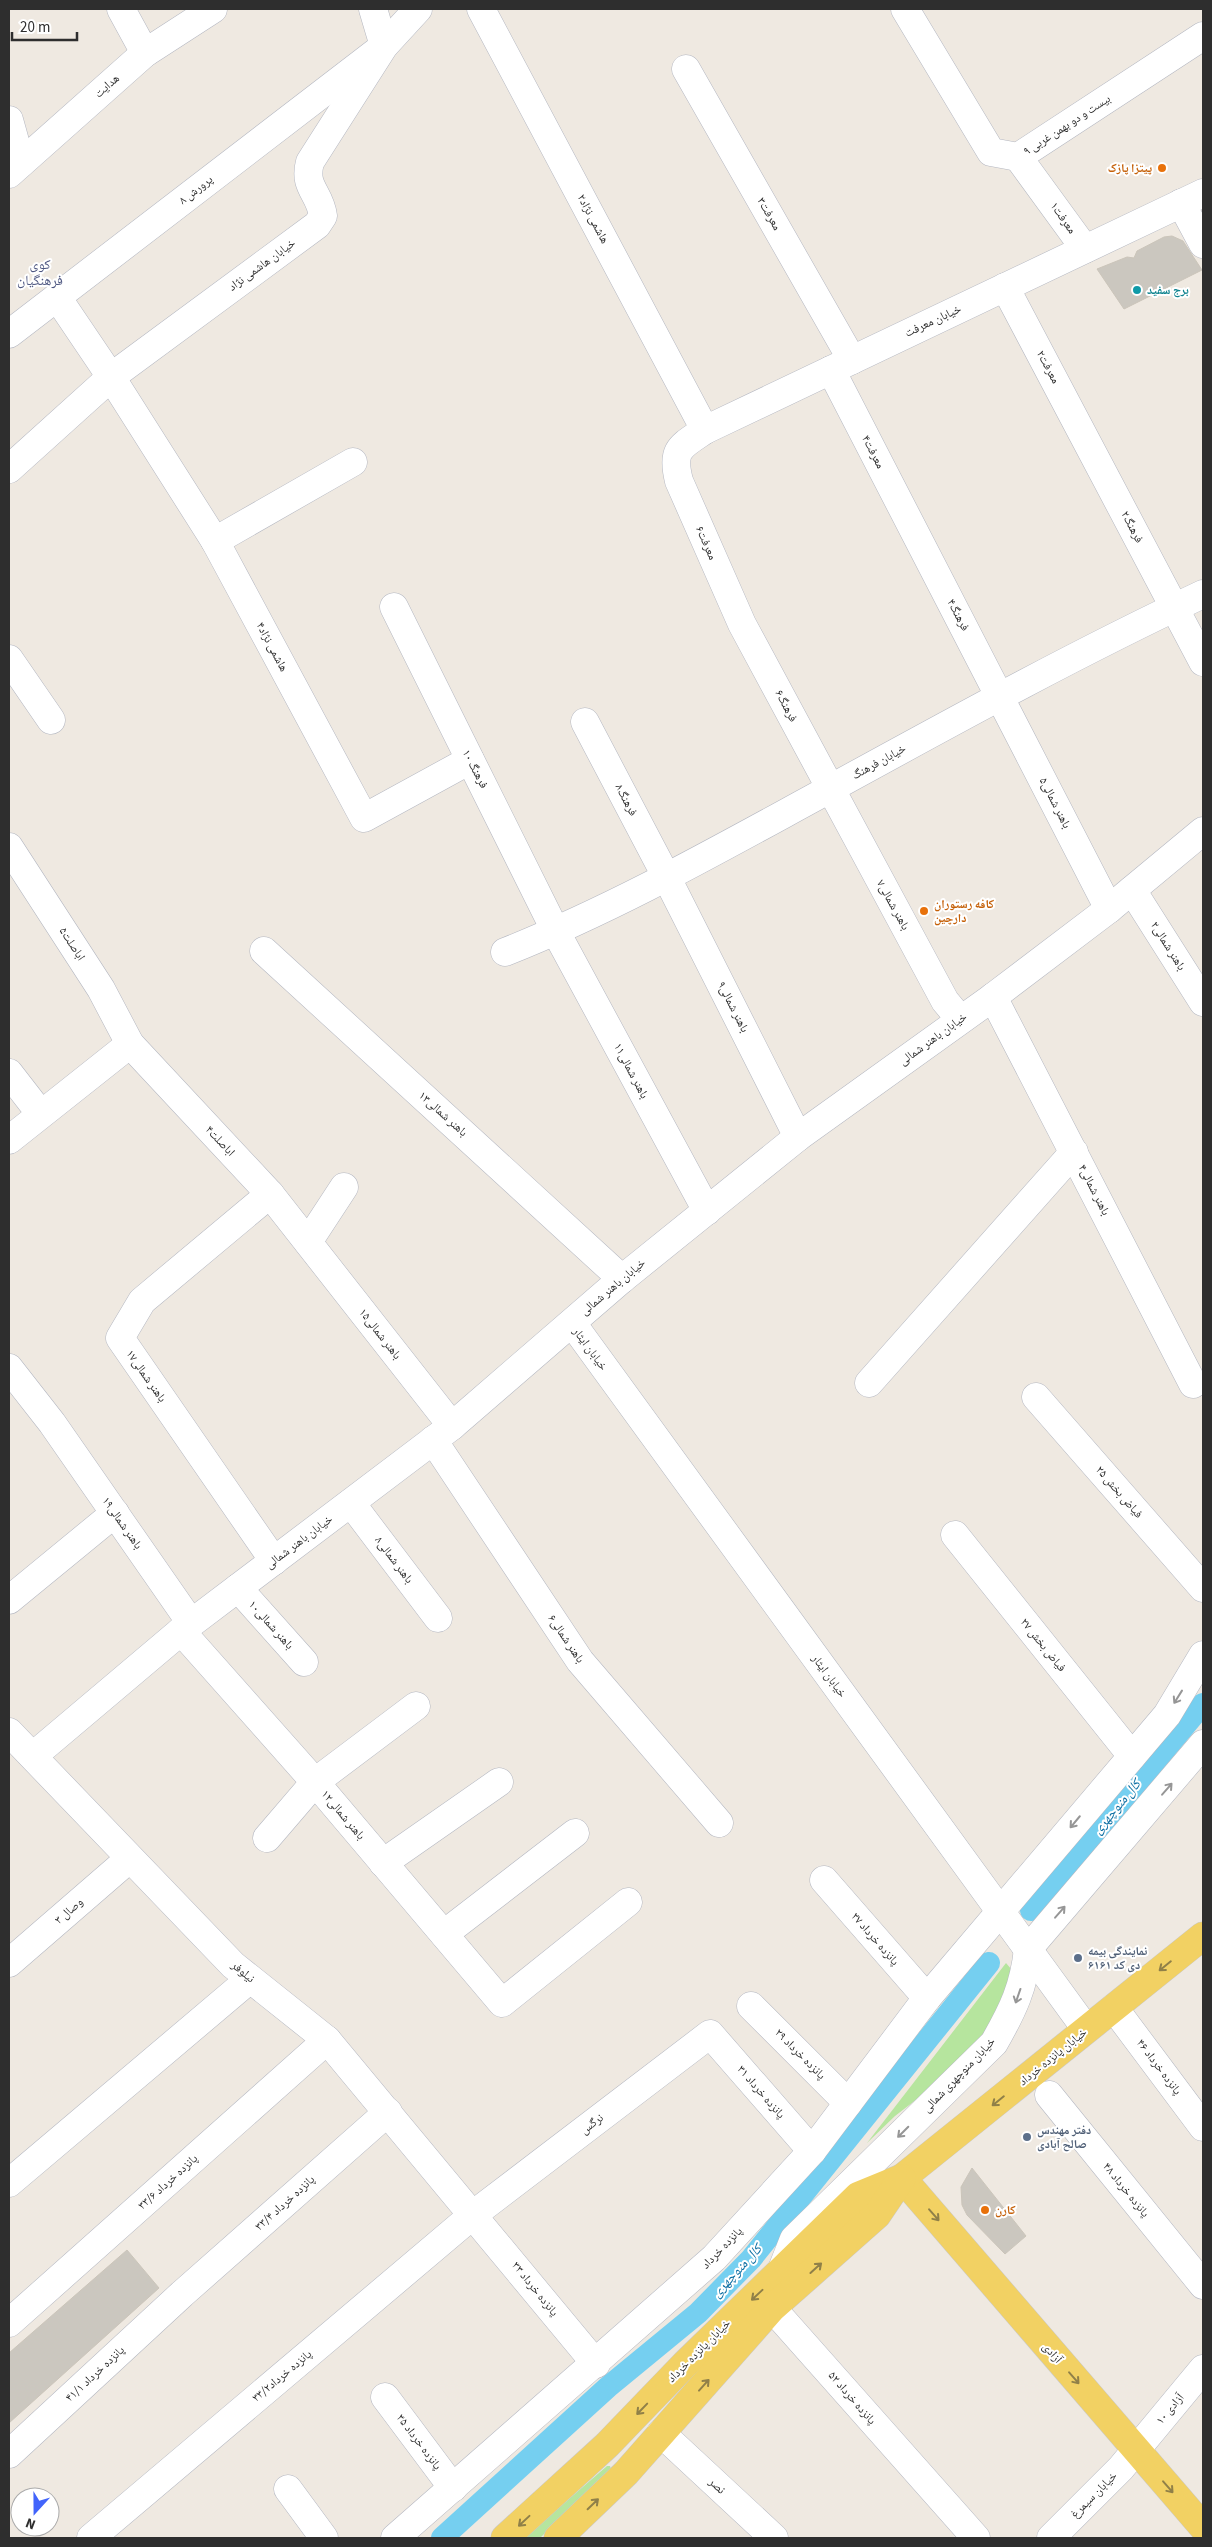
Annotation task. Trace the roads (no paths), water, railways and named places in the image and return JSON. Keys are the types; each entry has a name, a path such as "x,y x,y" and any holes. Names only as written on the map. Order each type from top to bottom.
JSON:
{"main road":[{"name":"خیابان پانزده خرداد","path":"505,2538 607,2445 692,2357 858,2196 902,2178 1203,1936"},
{"name":"خیابان پانزده خرداد","path":"558,2538 626,2473 772,2308 877,2215 902,2178"},
{"name":"آزادی","path":"902,2178 1203,2526"}],"street":[{"path":"121,9 145,52"},
{"name":"هدایت","path":"15,169 145,52 213,9"},
{"path":"374,9 384,46"},
{"name":"خیابان هاشمی نژاد","path":"9,467 111,376 317,224 323,216 321,204 309,186 306,175 310,162 384,46 418,9"},
{"name":"هاشمی نژاد۲","path":"481,9 705,430"},
{"name":"بیست و دو بهمن غربی ۹","path":"905,9 991,152 1018,157 1203,36"},
{"name":"پرورش ۸","path":"9,334 384,46"},
{"name":"معرفت۳","path":"686,69 841,365"},
{"path":"9,120 15,169"},
{"name":"معرفت۱","path":"1018,157 1042,187 1085,249"},
{"path":"1192,198 1203,244"},
{"name":"خیابان معرفت","path":"674,462 680,447 705,430 1192,198"},
{"name":"معرفت۲","path":"1005,287 1090,447"},
{"name":"هاشمی نژاد۴","path":"58,297 111,376 214,541 364,818 470,760"},
{"name":"معرفت۴","path":"841,365 915,533"},
{"name":"فرهنگ۲","path":"1090,447 1203,662"},
{"path":"214,541 354,462"},
{"name":"معرفت۶","path":"674,462 679,481 742,624"},
{"name":"فرهنگ۴","path":"915,533 1000,696"},
{"name":"خیابان فرهنگ","path":"505,952 556,932 667,878 1000,696 1203,594"},
{"name":"فرهنگ ۱۰","path":"394,607 556,932"},
{"name":"فرهنگ۶","path":"742,624 830,789"},
{"path":"9,659 51,720"},
{"name":"باهنر شمالی۵","path":"1000,696 1109,909"},
{"name":"فرهنگ۸","path":"585,722 667,878"},
{"name":"باهنر شمالی۷","path":"830,789 945,1001 960,1019"},
{"name":"خیابان باهنر شمالی","path":"33,1756 186,1627 443,1433 622,1279 798,1137 993,997 1109,909 1203,831"},
{"name":"اباصلت۵","path":"9,847 101,989 130,1044"},
{"name":"باهنر شمالی۹","path":"667,878 798,1137"},
{"name":"باهنر شمالی۲","path":"1132,890 1203,1002"},
{"name":"باهنر شمالی۱۱","path":"556,932 707,1211"},
{"name":"باهنر شمالی۱۳","path":"264,951 622,1279"},
{"name":"باهنر شمالی۴","path":"993,997 1193,1384"},
{"path":"9,1140 40,1113 130,1044"},
{"name":"اباصلت۴","path":"130,1044 270,1194 308,1242"},
{"path":"9,1073 40,1113"},
{"path":"869,1383 1074,1152"},
{"path":"308,1242 344,1187"},
{"name":"باهنر شمالی۱۷","path":"270,1194 142,1301 120,1338 274,1561"},
{"name":"باهنر شمالی۱۵","path":"308,1242 443,1433"},
{"name":"خیابان ایثار","path":"572,1323 1086,2029"},
{"name":"باهنر شمالی۱۹","path":"9,1368 52,1423 115,1513 186,1627"},
{"name":"فیاض بخش ۲۵","path":"1036,1397 1203,1588"},
{"name":"باهنر شمالی۶","path":"443,1433 580,1661 719,1823"},
{"name":"باهنر شمالی۸","path":"351,1502 438,1618"},
{"path":"9,1600 115,1513"},
{"name":"فیاض بخش ۲۷","path":"955,1535 1132,1756"},
{"name":"باهنر شمالی۱۰","path":"238,1588 304,1662"},
{"name":"باهنر شمالی۱۲","path":"186,1627 502,2003 628,1902"},
{"path":"1002,1913 1167,1715 1203,1655"},
{"path":"266,1838 315,1782 416,1706"},
{"name":"نیلوفر","path":"9,1732 128,1859 233,1965 327,2040 474,2214"},
{"path":"1028,1949 1203,1744"},
{"path":"384,1863 499,1782"},
{"path":"444,1934 575,1833"},
{"name":"وصال ۳","path":"9,1963 128,1859"},
{"name":"پانزده خرداد ۲۷","path":"824,1880 927,1998"},
{"name":"پانزده خرداد","path":"395,2538 596,2364 714,2258 812,2151 927,1998 1002,1913"},
{"name":"خیابان منوچهری شمالی","path":"781,2272 794,2239 994,2043 1015,2007 1025,1975 1028,1949"},
{"path":"9,2183 250,1979"},
{"name":"پانزده خرداد ۲۹","path":"751,2006 848,2103"},
{"name":"پانزده خرداد ۴۶","path":"1114,2008 1203,2127"},
{"name":"پانزده خرداد ۳۱","path":"710,2034 812,2151"},
{"name":"نرگس","path":"474,2214 710,2034"},
{"name":"پانزده خرداد ۳۳/۶","path":"9,2323 327,2040"},
{"name":"پانزده خرداد ۴۸","path":"1049,2095 1203,2285"},
{"name":"پانزده خرداد ۳۳/۴","path":"182,2294 388,2112"},
{"name":"پانزده خرداد ۳۳","path":"474,2214 596,2364"},
{"name":"پانزده خرداد۳۳/۲","path":"91,2538 474,2214"},
{"name":"پانزده خرداد ۴۱/۱","path":"9,2454 182,2294"},
{"name":"پانزده خرداد ۵۲","path":"772,2308 976,2538"},
{"name":"آزادی ۱۰","path":"1136,2450 1203,2369"},
{"name":"پانزده خرداد ۳۵","path":"385,2397 453,2488"},
{"name":"نصر","path":"661,2434 774,2538"},
{"name":"خیابان سیمرغ","path":"1051,2538 1136,2450"},
{"path":"288,2489 324,2538"}],"waterway":[{"name":"کال منوچهری","path":"1031,1910 1203,1704"},
{"name":"کال منوچهری","path":"442,2538 608,2387 698,2313 751,2259 989,1963"}],"place":[{"name":"پیتزا پازک","path":"1162,168"},
{"name":"برج سفید","path":"1137,290"},
{"name":"کافه رستوران دارچین","path":"924,911"},
{"name":"نمایندگی بیمه دی کد ۶۱۶۱","path":"1078,1958"},
{"name":"دفتر مهندس صالح آبادی","path":"1027,2137"},
{"name":"کارن","path":"985,2210"}],"district":[{"name":"کوی فرهنگیان","path":"40,274"}]}
